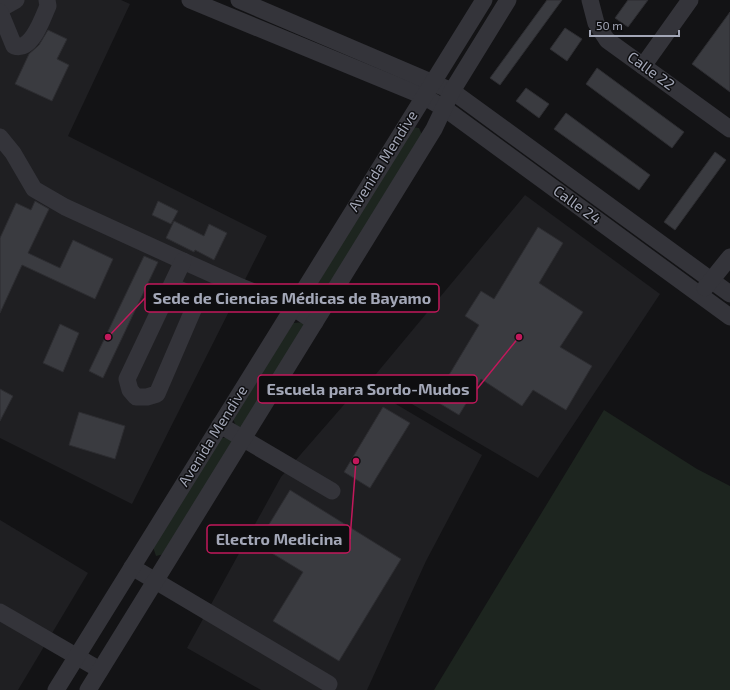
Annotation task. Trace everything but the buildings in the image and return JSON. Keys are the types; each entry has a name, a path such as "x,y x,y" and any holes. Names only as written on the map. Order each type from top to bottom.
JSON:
{"street":[{"path":"0,9 16,0"},
{"path":"0,12 14,46 19,48 25,46 32,39 48,6 47,0"},
{"name":"Calle 24","path":"190,0 423,96 444,108 730,317"},
{"name":"Calle 24","path":"238,0 432,81 452,91 730,294"},
{"name":"Avenida Mendive","path":"56,690 432,81 484,0"},
{"name":"Avenida Mendive","path":"88,690 434,129 452,91 508,0"},
{"name":"Calle 22","path":"590,0 596,23 607,40 730,129"},
{"path":"643,66 690,0"},
{"path":"0,137 13,153 34,189 65,206 183,261 241,287 292,307 315,322"},
{"path":"699,295 730,257"},
{"path":"172,286 190,294 197,302 157,394 147,397 136,397 130,390 127,379 183,261"},
{"path":"220,425 332,491"},
{"path":"132,567 329,684"},
{"path":"0,612 100,670"}],"shaded area":[{"path":"0,0 121,0 130,4 68,136 267,236 132,504 0,438"},
{"path":"411,127 419,128 422,135 325,302 312,307 310,297"},
{"path":"525,195 660,294 538,478 371,380"},
{"path":"304,322 306,331 246,430 237,428 233,419 293,323"},
{"path":"362,384 482,455 426,561 367,690 261,690 187,648 281,477"},
{"path":"604,410 697,469 730,486 730,690 434,690"},
{"path":"221,438 233,438 234,447 168,553 156,556 153,547"},
{"path":"0,520 88,573 18,690 0,690"}],"place":[{"name":"Sede de Ciencias Médicas de Bayamo","path":"108,337"},
{"name":"Escuela para Sordo-Mudos","path":"519,337"},
{"name":"Electro Medicina","path":"356,461"}]}
